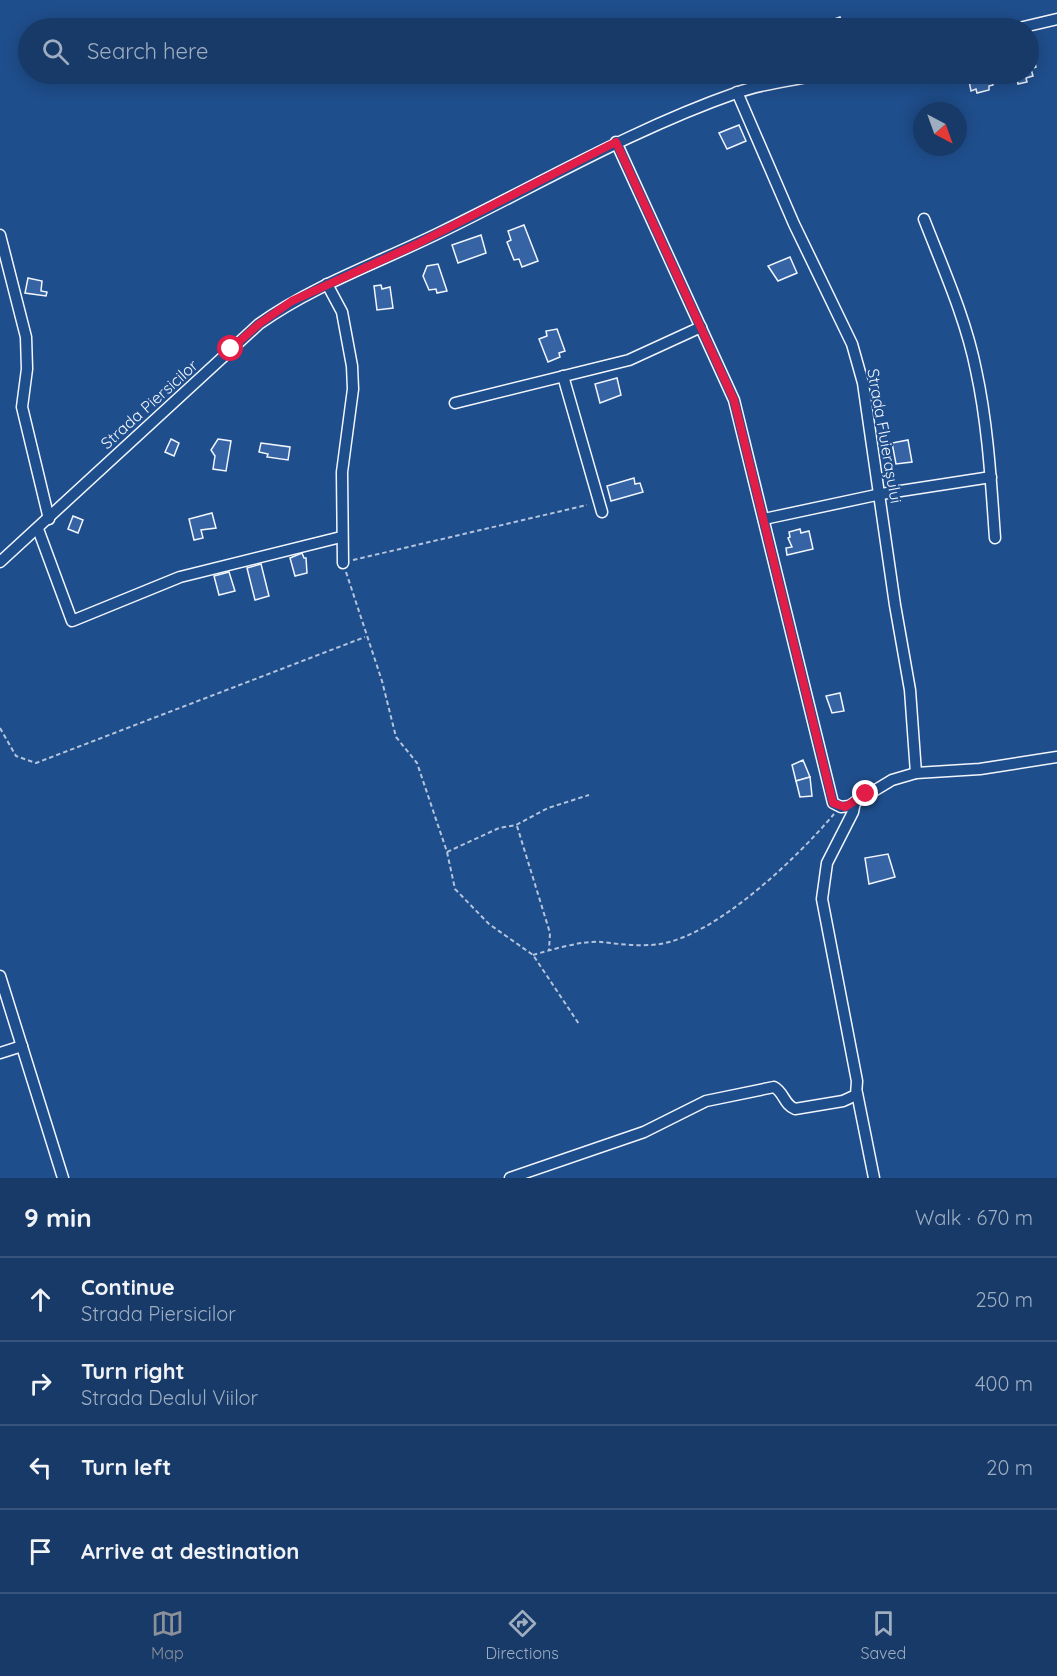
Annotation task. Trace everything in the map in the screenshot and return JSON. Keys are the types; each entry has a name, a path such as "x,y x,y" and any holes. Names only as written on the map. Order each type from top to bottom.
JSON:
{"street":[{"path":"1039,24 1057,20"},
{"name":"Strada Piersicilor","path":"0,562 259,324 292,301 511,198 616,142 737,92 776,84"},
{"name":"Strada Fluierașului","path":"737,92 794,224 852,344 864,383 870,444 880,494 894,605 910,690 916,772"},
{"path":"616,142 734,400 833,803 845,807 892,780 916,772 980,769 1057,758"},
{"path":"924,219 949,283 976,369 991,477 995,538"},
{"path":"0,235 26,337 27,369 22,406 49,519"},
{"path":"327,284 342,312 352,366 353,389 342,472 343,563"},
{"path":"455,403 629,360 702,327"},
{"path":"563,376 600,507"},
{"path":"764,519 880,494 991,477"},
{"path":"38,529 72,621 180,577 341,537"},
{"path":"855,802 853,812 827,863 822,899 874,1178"},
{"path":"0,976 63,1178"},
{"path":"0,1053 22,1046"},
{"path":"510,1178 644,1132 706,1101 774,1088 781,1092 789,1106 795,1109 843,1101 853,1098 857,1093"}],"path":[{"path":"579,1024 533,955 489,924 455,888 447,852 417,763 396,737 381,681 343,563 600,507"},
{"path":"0,728 16,756 36,763 94,743 365,637"},
{"path":"447,852 499,828 516,825 548,808 589,795"},
{"path":"533,955 549,950 599,942 615,946 660,944 691,935 721,916 771,878 834,814 833,803"},
{"path":"516,825 550,933 549,950"}],"building":[{"path":"970,84 993,84 989,86 989,90 977,93 976,89 971,91"},
{"path":"739,125 746,141 727,149 719,133"},
{"path":"524,225 538,261 522,267 519,259 514,260 507,242 511,240 508,231"},
{"path":"481,235 486,253 458,263 452,245"},
{"path":"790,257 797,273 778,281 768,266"},
{"path":"438,264 447,291 437,293 436,289 429,290 423,276 427,266"},
{"path":"28,278 42,281 41,291 47,292 46,296 25,293"},
{"path":"381,285 382,289 390,287 393,308 377,310 374,286"},
{"path":"557,329 565,351 559,353 560,357 548,362 539,339 547,336 546,331"},
{"path":"617,378 621,395 600,403 595,384"},
{"path":"171,439 179,443 174,456 165,452"},
{"path":"218,439 231,441 226,471 213,469 215,456 211,450"},
{"path":"908,440 912,462 896,464 892,443"},
{"path":"261,443 290,447 288,460 267,457 268,454 259,452"},
{"path":"634,478 635,484 640,483 643,492 611,501 607,486"},
{"path":"212,513 216,528 201,530 203,538 194,540 189,519"},
{"path":"73,516 83,520 78,533 68,529"},
{"path":"800,529 801,533 809,531 813,549 787,555 786,548 792,547 788,538 790,537 789,532"},
{"path":"302,553 306,558 307,573 295,576 290,558"},
{"path":"261,564 269,596 255,600 247,568"},
{"path":"229,572 235,591 219,595 214,576"},
{"path":"840,693 844,711 832,713 826,696"},
{"path":"803,760 810,777 796,781 792,765"},
{"path":"810,777 812,796 800,797 796,781"},
{"path":"888,854 895,877 869,884 865,858"}],"route":[{"path":"231,349 259,324 292,301 532,188 616,142 734,400 833,803 838,807 849,806 866,794"}]}
